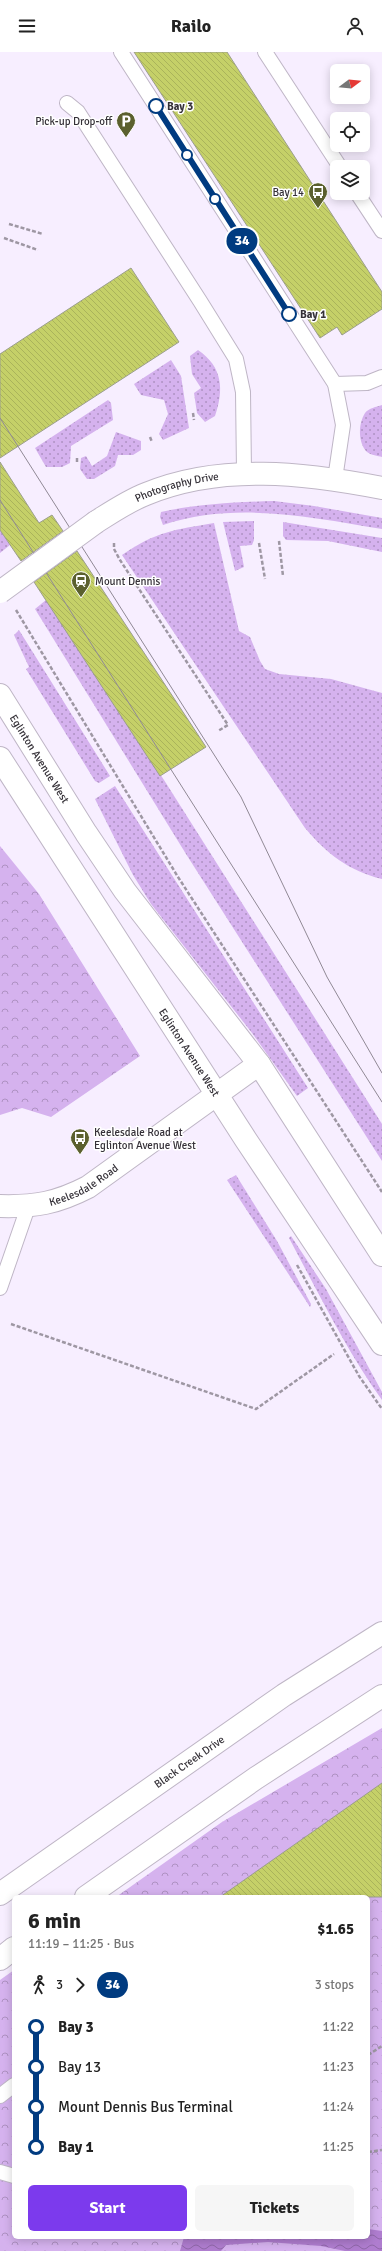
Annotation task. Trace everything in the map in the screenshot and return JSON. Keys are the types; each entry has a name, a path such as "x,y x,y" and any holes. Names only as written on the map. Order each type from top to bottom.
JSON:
{"main road":[{"name":"Photography Drive","path":"6,598 96,522 148,493 201,479 244,472 335,479 382,488"},
{"name":"Eglinton Avenue West","path":"0,695 86,833 125,891 258,1064 382,1255"},
{"name":"Eglinton Avenue West","path":"0,758 216,1095 382,1344"},
{"name":"Keelesdale Road","path":"0,1206 28,1207 69,1197 88,1187 258,1064"},
{"name":"Black Creek Drive","path":"0,1894 284,1695 382,1633"},
{"path":"89,1895 256,1778 382,1696"},
{"path":"0,1959 12,1950"}],"lane":[{"path":"121,52 335,384 343,425 335,479"},
{"path":"265,52 335,160"},
{"path":"67,103 78,112 236,359 243,392 244,472"},
{"path":"362,200 382,231"},
{"path":"335,384 367,383 382,377"},
{"path":"0,1288 28,1207"},
{"path":"0,2096 12,2087"},
{"path":"0,2172 12,2175"}],"path":[{"path":"9,224 43,234"},
{"path":"4,238 38,250"},
{"path":"193,413 194,420"},
{"path":"150,437 152,442"},
{"path":"77,456 77,462"},
{"path":"279,541 283,576"},
{"path":"114,543 114,549 120,560 228,725 218,731"},
{"path":"259,543 265,580"},
{"path":"6,598 178,877 382,1192"},
{"path":"294,1259 359,1376 382,1410"},
{"path":"11,1324 256,1409 334,1354"},
{"path":"370,2054 382,2046"},
{"path":"370,2152 382,2150"}],"green space":[{"path":"198,350 206,357 217,371 220,388 220,397 215,416 205,422 197,413 194,393 201,388 192,374 190,356"},
{"path":"171,360 181,376 189,428 163,440 159,434 168,414 164,400 141,395 134,384"},
{"path":"108,400 111,403 113,420 71,446 70,463 62,467 46,467 35,448"},
{"path":"382,405 382,457 372,455 367,452 362,444 360,428 365,413"},
{"path":"116,432 141,441 141,450 133,455 118,455 115,466 94,479 87,479 80,469 81,458 86,456 92,466 107,456"},
{"path":"274,501 314,506 382,518 382,529 300,516 272,514 217,514 190,518 163,525 160,517 161,512 203,505"},
{"path":"254,521 254,540 252,545 240,546 244,567 235,571 223,522"},
{"path":"283,522 382,538 382,552 328,541 286,540 283,536"},
{"path":"214,523 239,631 250,637 265,669 279,674 331,679 382,693 382,879 370,876 339,860 322,846 305,828 122,555 156,536 177,530"},
{"path":"0,530 10,545 0,553"},
{"path":"46,600 164,780 382,1124 382,1161 186,854 35,609"},
{"path":"19,630 110,776 99,783 95,781 26,669 29,667 14,635"},
{"path":"115,786 308,1088 297,1096 252,1033 151,904 133,875 95,799"},
{"path":"0,846 39,894 140,1056 51,1117 22,1108 0,1115"},
{"path":"236,1175 277,1241 311,1304 310,1307 227,1180"},
{"path":"291,1236 326,1289 382,1392 382,1400 356,1361 333,1320 289,1238"},
{"path":"382,1728 382,2251 0,2251 0,1980 12,1971 12,2239 370,2239 370,1895 119,1895 222,1822"}],"water":[{"path":"370,2229 382,2231 382,2251 345,2251 321,2246 268,2242 226,2245 221,2251 180,2251 183,2239 370,2239"}],"building":[{"path":"134,52 227,52 382,292 382,309 342,335 337,327 320,338"},
{"path":"131,268 179,342 0,458 0,354"},
{"path":"0,462 39,523 52,515 63,531 21,561 0,530"},
{"path":"77,551 206,747 160,776 34,582"},
{"path":"382,1783 382,1897 370,1897 370,1895 223,1895"}],"tram line":[{"path":"0,418 241,797 327,977 382,1073"},
{"path":"0,500 382,1102"}],"bus line":[{"name":"34","path":"156,106 289,314"}],"place":[{"name":"Bay 3","path":"156,106"},
{"name":"Pick-up Drop-off","path":"126,138"},
{"name":"Bay 14","path":"318,209"},
{"name":"Bay 1","path":"289,314"},
{"name":"Mount Dennis","path":"81,598"},
{"name":"Keelesdale Road at Eglinton Avenue West","path":"80,1155"}]}
